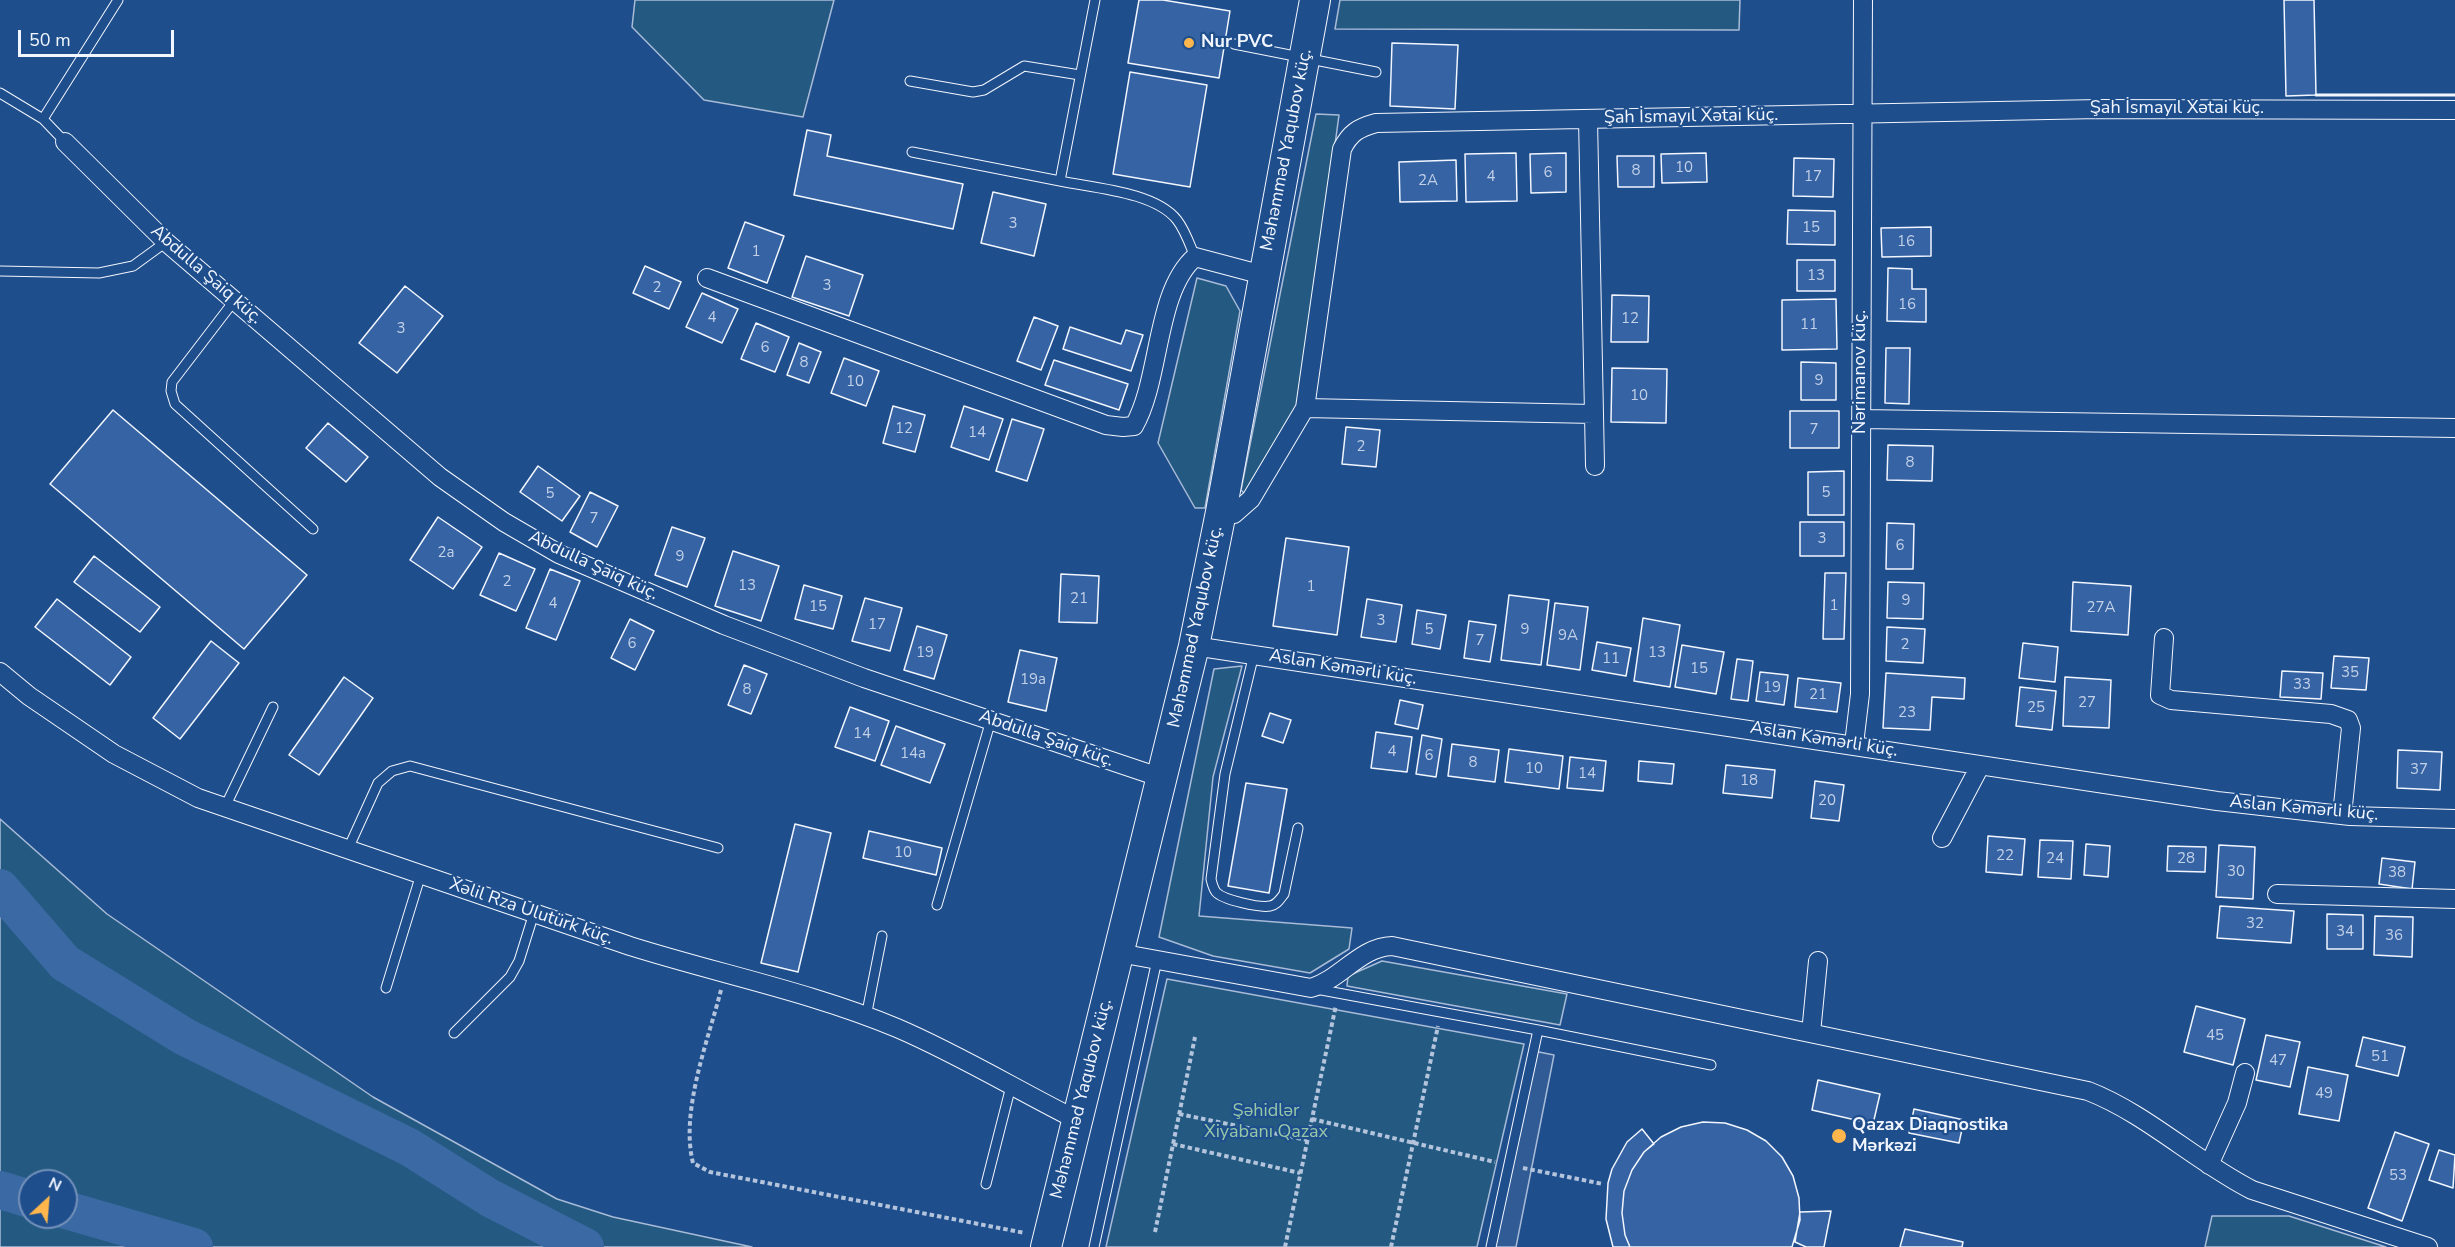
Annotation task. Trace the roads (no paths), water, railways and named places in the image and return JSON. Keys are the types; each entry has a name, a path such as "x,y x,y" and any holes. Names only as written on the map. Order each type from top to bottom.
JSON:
{"main road":[{"name":"Məhəmməd Yaqubov küç.","path":"1047,1242 1194,645 1221,512 1315,0"}],"street":[{"name":"Nərimanov küç.","path":"1854,744 1860,694 1863,0"},
{"name":"Şah İsmayıl Xətai küç.","path":"1221,512 1234,514 1251,499 1305,408 1342,149 1349,136 1360,128 1376,123 2100,109 2455,110"},
{"path":"1588,119 1595,465"},
{"name":"Abdulla Şaiq küç.","path":"65,142 166,242 440,477 504,522 559,554 724,625 864,678 1162,778"},
{"path":"706,278 1106,425 1123,427 1134,426 1143,410 1175,286 1186,265 1196,257 1263,275"},
{"path":"1305,408 1594,414"},
{"path":"1861,419 2455,428"},
{"path":"2164,638 2160,695 2171,700 2331,714 2348,720 2351,728 2342,815"},
{"name":"Aslan Kəmərli küç.","path":"1194,645 2217,801 2342,815 2455,819"},
{"name":"Xəlil Rza Ulutürk küç.","path":"0,672 29,696 114,754 198,798 534,913 725,975 815,998 898,1029 1077,1120"},
{"path":"1942,838 1980,766"},
{"path":"2277,894 2455,899"},
{"path":"1119,953 1311,988 1325,984 1372,950 1392,946 2088,1090 2111,1100 2209,1165 2252,1190 2428,1247"},
{"path":"1811,1033 1818,961"},
{"path":"2209,1165 2237,1102 2245,1073"}],"lane":[{"path":"43,118 118,0"},
{"path":"1060,181 1095,0"},
{"path":"1234,45 1377,72"},
{"path":"910,81 973,92 984,90 1024,66 1080,75"},
{"path":"0,93 43,118 65,142"},
{"path":"912,152 1148,200 1167,209 1179,221 1196,257"},
{"path":"0,271 99,273 133,266 166,242"},
{"path":"234,301 172,382 171,391 175,404 313,529"},
{"path":"1254,654 1225,774 1211,879 1214,890 1221,897 1235,901 1270,906 1279,901 1284,894 1298,828"},
{"path":"225,807 273,707"},
{"path":"937,905 990,720"},
{"path":"348,849 378,783 392,771 410,766 718,848"},
{"path":"386,988 421,874"},
{"path":"454,1033 510,977 519,961 534,913"},
{"path":"866,1017 882,936"},
{"path":"1094,1247 1157,960"},
{"path":"1311,988 1711,1065"},
{"path":"1491,1247 1538,1030"},
{"path":"986,1184 1011,1086"}],"waterway":[{"path":"0,888 65,963 185,1037 409,1147 490,1198 585,1247"},
{"path":"0,1190 18,1195"},
{"path":"78,1213 194,1247"}],"place":[{"name":"Nur PVC","path":"1189,43"},
{"name":"Qazax Diaqnostika Mərkəzi","path":"1839,1136"}],"park label":[{"name":"Şəhidlər Xiyabanı Qazax","path":"1266,1122"}]}
